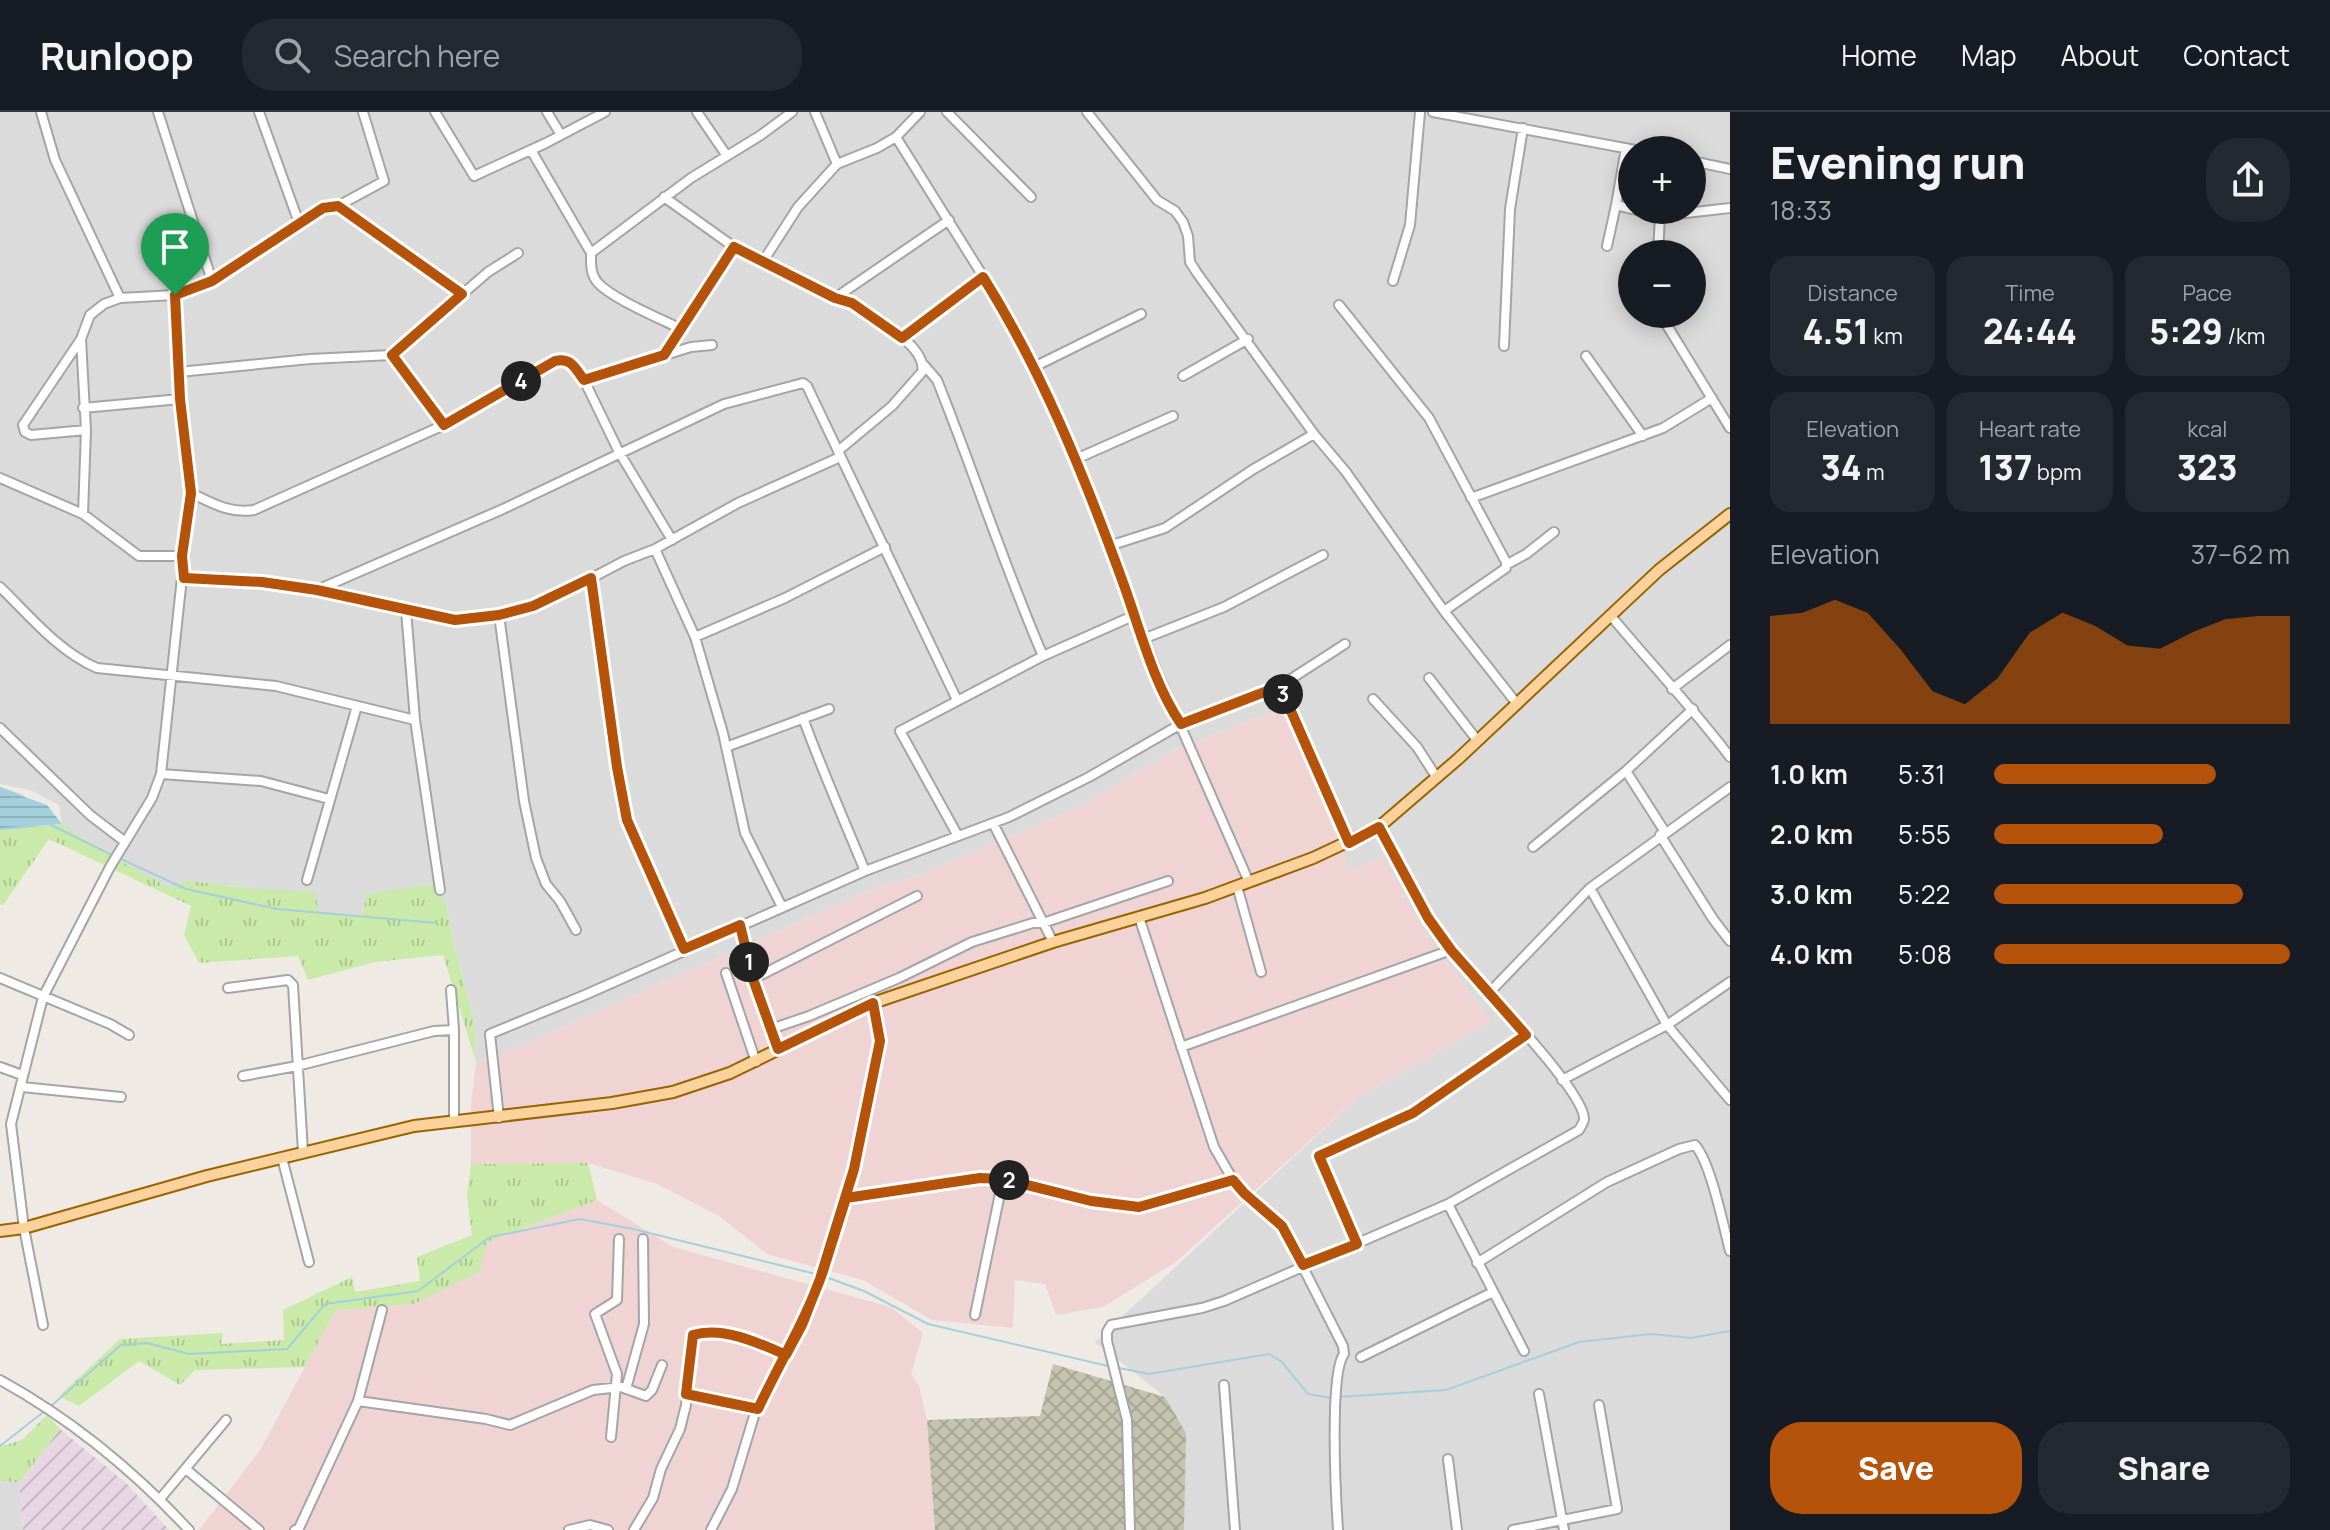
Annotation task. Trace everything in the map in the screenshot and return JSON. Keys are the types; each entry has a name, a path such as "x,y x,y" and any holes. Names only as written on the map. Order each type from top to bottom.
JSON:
{"main road":[{"path":"0,1231 24,1228 207,1176 414,1126 499,1118 673,1092 756,1062 873,1003 1053,942 1205,898 1349,843 1379,827 1437,778 1659,570 1730,514"}],"street":[{"path":"41,112 55,160 120,298"},
{"path":"158,112 212,281"},
{"path":"259,112 299,223"},
{"path":"86,430 31,435 25,432 23,425 81,339 90,315 104,304 120,298 175,295 212,281 323,208 338,206 384,181 363,112"},
{"path":"435,112 474,176 601,113"},
{"path":"547,112 561,135"},
{"path":"697,112 727,156"},
{"path":"591,253 664,197 792,112"},
{"path":"815,112 837,164"},
{"path":"762,263 798,207 837,164 896,137 920,112"},
{"path":"947,112 1031,197"},
{"path":"1087,112 1157,200 1175,211 1183,222 1188,236 1190,262 1314,434 1346,472 1444,611 1517,704"},
{"path":"1393,281 1410,225 1420,112"},
{"path":"1433,112 1618,146"},
{"path":"1504,346 1510,209 1523,128"},
{"path":"896,137 1016,329 1076,459 1143,639 1249,882"},
{"path":"531,150 591,253 591,269 597,282 613,294 681,329"},
{"path":"1706,164 1730,169"},
{"path":"664,197 762,263 852,303 902,338 921,358 937,380 1012,583 1043,656"},
{"path":"1607,246 1618,198"},
{"path":"338,206 462,294"},
{"path":"1706,211 1730,208"},
{"path":"835,298 949,220"},
{"path":"664,355 734,247"},
{"path":"179,372 310,359 392,355 488,272 518,253"},
{"path":"902,338 983,277"},
{"path":"43,1325 24,1228 11,1124 43,997 110,867 152,798 161,774 191,493 180,399 175,295"},
{"path":"1339,305 1429,418 1506,565"},
{"path":"1034,367 1141,314"},
{"path":"1669,328 1730,428"},
{"path":"81,339 86,430 83,514"},
{"path":"1183,376 1248,339"},
{"path":"584,380 691,347 712,345"},
{"path":"392,355 444,425"},
{"path":"1586,356 1643,436"},
{"path":"191,493 239,513 254,510 444,425 555,361 564,359 570,361 584,380 619,452 672,540"},
{"path":"184,578 262,582 317,590 455,620 499,615 533,606 655,549 738,503 839,454 892,406 922,372 924,365"},
{"path":"317,590 503,509 724,404 803,383 957,700"},
{"path":"1471,498 1663,428 1712,398"},
{"path":"83,408 180,399"},
{"path":"1076,459 1173,416"},
{"path":"1109,546 1165,528 1252,470 1314,434"},
{"path":"0,478 83,514 139,556 182,556"},
{"path":"1444,611 1554,532"},
{"path":"695,637 785,598 885,547"},
{"path":"655,549 695,637 726,747 745,833 782,907"},
{"path":"1143,639 1224,607 1323,555"},
{"path":"591,578 627,820 684,949"},
{"path":"0,587 48,634 97,668 276,686 415,720"},
{"path":"406,610 415,720 440,890"},
{"path":"499,615 524,801 536,858 546,884 560,901 576,930"},
{"path":"958,836 900,731 1043,656 1135,615"},
{"path":"1611,616 1672,689 1693,709 1730,757"},
{"path":"499,1118 490,1034 865,871 993,823 1089,777 1181,724 1280,686 1345,644"},
{"path":"1672,689 1730,645"},
{"path":"1429,678 1477,740"},
{"path":"1280,686 1349,843"},
{"path":"1373,699 1417,747 1437,778"},
{"path":"307,880 357,706"},
{"path":"726,747 829,709"},
{"path":"1533,847 1626,771 1693,709"},
{"path":"803,718 832,797 865,871"},
{"path":"0,728 123,844"},
{"path":"1626,771 1713,919 1730,941"},
{"path":"161,774 261,781 329,799"},
{"path":"1490,992 1590,888 1730,787"},
{"path":"993,823 1053,942"},
{"path":"1130,1530 1127,1420 1107,1341 1111,1325 1202,1308 1357,1244 1448,1204 1579,1130 1584,1120 1582,1109 1562,1080 1451,950 1411,890 1379,827"},
{"path":"771,1029 899,978 972,942 1033,923 1043,923 1168,881"},
{"path":"1237,886 1261,972"},
{"path":"1590,888 1667,1025 1730,1100"},
{"path":"753,979 917,896"},
{"path":"1139,917 1214,1147 1244,1193 1282,1226 1343,1346 1337,1383 1334,1470 1338,1530"},
{"path":"740,925 753,979 778,1049"},
{"path":"1181,1047 1451,950"},
{"path":"726,973 756,1062"},
{"path":"0,978 129,1035"},
{"path":"228,988 291,982 303,1152"},
{"path":"1562,1080 1667,1025 1730,982"},
{"path":"451,990 457,1122"},
{"path":"711,1530 732,1489 758,1409 802,1325 822,1275 846,1198 860,1145 880,1041 873,1003"},
{"path":"243,1076 297,1066 434,1031 454,1030"},
{"path":"1357,1244 1319,1156 1413,1113 1526,1035"},
{"path":"0,1067 22,1075"},
{"path":"22,1087 121,1097"},
{"path":"1477,1263 1607,1182 1679,1149 1695,1145 1708,1172 1730,1251"},
{"path":"282,1158 309,1262"},
{"path":"846,1198 960,1180 1003,1179 1091,1201 1139,1207 1233,1180"},
{"path":"975,1315 1003,1179"},
{"path":"1448,1204 1524,1351"},
{"path":"619,1239 617,1300 595,1314 621,1388"},
{"path":"611,1437 621,1388 644,1324 643,1239"},
{"path":"1361,1357 1493,1292"},
{"path":"295,1530 299,1528 358,1401 382,1310"},
{"path":"634,1530 653,1498 661,1469 676,1441 684,1415 692,1340 698,1334 741,1338 786,1355"},
{"path":"358,1401 510,1425 593,1390 621,1388 641,1395 649,1394 662,1365"},
{"path":"0,1380 48,1408 84,1434 160,1499 189,1530"},
{"path":"1224,1385 1235,1530"},
{"path":"686,1394 758,1409"},
{"path":"1539,1394 1564,1526"},
{"path":"1513,1530 1564,1526 1617,1509 1599,1405"},
{"path":"160,1499 226,1420"},
{"path":"1448,1459 1457,1530"},
{"path":"187,1470 259,1530"},
{"path":"569,1530 590,1525 608,1530"}],"shaded area":[{"path":"0,112 1730,112 1730,1530 1178,1530 1186,1433 1165,1397 1095,1342 1358,1097 1491,1021 1423,931 1383,856 1350,872 1284,707 1175,750 1084,805 920,875 871,890 499,1056 476,1062 473,1017 447,907 364,916 318,913 252,888 228,885 170,889 102,851 62,824 59,805 30,790 0,784"},
{"path":"1284,707 1350,872 1383,855 1423,931 1491,1021 1358,1097 1176,1262 1103,1307 1056,1315 1045,1284 1015,1280 1013,1328 932,1320 863,1280 767,1254 719,1216 657,1184 588,1163 471,1164 471,1106 476,1062 499,1056 871,890 920,875 1084,805 1175,750"},
{"path":"597,1200 673,1247 891,1307 923,1333 911,1374 919,1386 927,1420 935,1530 199,1530 260,1450 336,1310 414,1304 487,1242"},
{"path":"1053,1364 1165,1397 1186,1433 1184,1530 935,1530 927,1420 1040,1416"},
{"path":"60,1429 126,1483 169,1530 23,1530 19,1483"},
{"path":"0,1480 19,1483 23,1530 0,1530"}],"green space":[{"path":"62,824 102,851 170,888 187,881 315,892 319,913 363,916 366,894 436,884 447,907 473,1017 476,1062 443,955 375,962 308,980 298,956 199,963 184,935 191,906 49,839 3,905 0,904 0,829"},
{"path":"588,1163 597,1200 487,1242 479,1272 414,1304 336,1310 305,1367 195,1370 180,1385 139,1361 79,1406 59,1396 120,1339 223,1333 221,1344 284,1340 283,1310 352,1277 355,1292 420,1281 417,1257 472,1235 467,1197 471,1164"},
{"path":"47,1415 60,1429 19,1483 0,1480 0,1444 4,1446 23,1439"}],"water":[{"path":"0,788 47,805 62,824 0,829"}],"waterway":[{"path":"0,788 22,796"},
{"path":"51,825 114,856"},
{"path":"0,829 35,826"},
{"path":"119,858 186,889 277,909 437,923"},
{"path":"51,1406 121,1345 147,1343 189,1354 287,1349 325,1304 418,1291 490,1237 580,1219 820,1275"},
{"path":"826,1277 864,1291 928,1324 1108,1366"},
{"path":"1338,1397 1446,1390 1579,1342 1651,1334 1691,1338 1730,1331"},
{"path":"1119,1368 1149,1374 1269,1354 1282,1362 1308,1394 1331,1398"},
{"path":"0,1446 46,1410"}],"route":[{"path":"175,295 180,399 191,493 182,556 184,578 262,582 317,590 455,620 499,615 533,606 591,578 627,820 684,949 740,925 753,979 778,1049 873,1003 880,1041 860,1145 823,1271 802,1325 786,1355 741,1338 709,1333 693,1335 686,1394 758,1409 802,1325 820,1279 823,1271 846,1198 980,1178 1003,1179 1091,1201 1139,1207 1233,1180 1282,1226 1303,1265 1357,1244 1319,1156 1413,1113 1526,1035 1451,950 1428,918 1379,827 1349,843 1280,686 1181,724 1143,639 1076,459 1016,329 983,277 902,338 852,303 835,298 734,247 664,355 584,380 570,361 555,361 444,425 392,355 462,294 394,249 338,206 323,208 212,281 175,295"}]}
